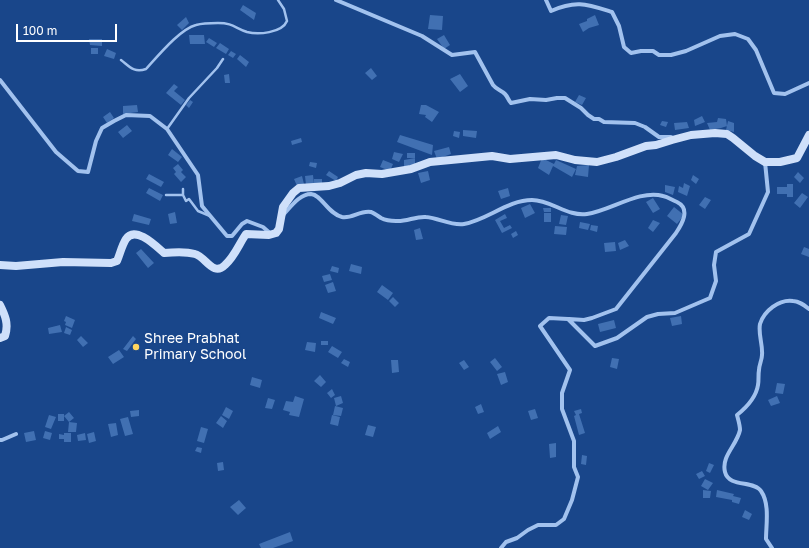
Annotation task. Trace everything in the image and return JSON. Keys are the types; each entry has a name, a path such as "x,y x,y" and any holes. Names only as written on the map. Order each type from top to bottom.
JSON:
{"main road":[{"path":"0,265 22,266 63,262 111,263 117,261 126,238 131,235 140,235 155,244 164,253 182,252 194,254 201,256 212,267 219,268 224,266 230,260 246,234 260,235 276,233 283,207 293,193 299,188 329,186 340,183 356,175 366,173 382,174 411,169 430,162 492,156 510,159 556,155 575,160 597,162 646,146 656,145 691,135 715,133 727,134 765,162 780,162 797,158 809,135"},
{"path":"0,304 8,328 6,336 0,338"}],"street":[{"path":"336,0 422,36 452,55 475,52 496,90 506,94 509,102 511,103 530,99 546,100 565,98 581,108 594,119 600,119 604,122 635,123 645,127 659,137 671,137 672,140"},
{"path":"546,0 551,12 565,5 576,4 586,4 612,12 619,26 624,47 631,53 652,51 659,55 671,54 686,50 720,36 735,34 748,39 756,50 774,93 785,94 809,83"},
{"path":"0,80 56,152 78,171 88,172 96,141 102,128 126,115 150,116 166,129 198,175 202,206 227,236 232,236 242,224 247,221 263,227 272,234"},
{"path":"568,319 595,346 617,338 647,317 658,314 676,313 710,298 716,281 714,265 716,252 749,234 768,192 765,162"},
{"path":"281,217 296,200 305,195 312,194 318,197 331,213 342,217 350,217 359,212 372,212 383,219 397,222 424,217 449,223 462,224 474,222 517,203 531,200 539,201 578,214 588,214 639,197 655,195 663,196 680,204 684,212 684,220 676,234 616,309 584,320 549,318 540,326 570,370 562,393 562,409 574,441 574,467 578,477 572,500 564,519 556,525 538,524 517,538 506,542 501,548"},
{"path":"772,548 766,539 767,511 762,492 757,486 732,481 726,476 724,468 728,454 737,440 740,428 737,415 747,407 755,396 758,385 762,355 760,326 763,316 768,310 785,301 793,301 803,304 809,309"},
{"path":"0,440 16,434"}],"lane":[{"path":"121,60 134,70 139,71 146,69 184,31 196,25 230,24 247,32 255,33 277,29 284,26 287,21 284,10 278,0"},
{"path":"166,129 189,98 217,68 223,58"},
{"path":"183,189 183,195 186,200 189,199 198,211 210,216"},
{"path":"166,195 183,195"}],"building":[{"path":"243,5 256,13 254,20 240,10"},
{"path":"430,15 443,16 442,30 428,29"},
{"path":"595,15 599,25 589,28 583,32 579,24 587,21 587,19"},
{"path":"186,17 189,23 182,30 177,25"},
{"path":"189,35 204,35 205,44 190,44"},
{"path":"444,35 450,45 444,49 437,39"},
{"path":"209,38 217,43 214,47 206,42"},
{"path":"89,39 102,39 102,46 90,45"},
{"path":"220,43 229,49 226,54 216,48"},
{"path":"91,48 98,48 98,54 91,54"},
{"path":"107,49 116,53 114,59 104,56"},
{"path":"231,51 236,54 233,58 228,55"},
{"path":"240,55 249,62 246,67 237,59"},
{"path":"371,68 377,76 372,80 365,73"},
{"path":"229,74 230,83 225,83 224,75"},
{"path":"460,74 468,86 460,92 450,79"},
{"path":"174,84 178,87 174,91 185,100 181,105 166,93"},
{"path":"579,95 586,98 582,105 575,102"},
{"path":"190,100 193,102 189,108 186,105"},
{"path":"137,105 138,112 123,114 123,106"},
{"path":"421,105 426,105 439,112 432,122 425,117 426,115 419,114"},
{"path":"110,112 114,118 107,123 103,117"},
{"path":"702,116 705,122 695,126 694,120"},
{"path":"718,118 726,119 727,126 710,130 707,123 717,122"},
{"path":"662,121 668,122 666,127 660,125"},
{"path":"728,121 734,123 734,132 726,130"},
{"path":"687,122 689,128 675,130 674,123"},
{"path":"127,125 132,131 123,138 118,132"},
{"path":"463,130 477,131 476,138 463,136"},
{"path":"454,131 460,132 459,138 453,136"},
{"path":"400,135 433,145 432,155 397,142"},
{"path":"301,138 302,142 292,145 291,141"},
{"path":"449,147 451,154 437,159 434,151"},
{"path":"172,149 182,157 178,162 168,155"},
{"path":"394,152 403,154 399,162 392,159"},
{"path":"407,153 415,153 415,158 407,158"},
{"path":"415,158 415,167 404,169 404,160"},
{"path":"542,158 554,164 556,160 576,169 572,177 553,166 549,175 538,168"},
{"path":"383,160 393,164 390,171 380,167"},
{"path":"310,162 317,163 316,168 309,166"},
{"path":"178,164 183,170 181,172 186,177 181,182 174,174 176,172 173,168"},
{"path":"589,165 588,177 575,175 577,166"},
{"path":"329,171 338,177 336,181 326,175"},
{"path":"428,171 430,180 421,183 418,173"},
{"path":"798,172 804,178 800,183 794,177"},
{"path":"149,174 164,182 161,187 146,179"},
{"path":"313,175 314,184 306,185 305,176"},
{"path":"693,175 699,179 696,184 691,180"},
{"path":"302,176 304,184 297,186 294,179"},
{"path":"314,179 322,179 322,184 314,185"},
{"path":"684,183 690,186 687,196 678,192 679,186 683,188"},
{"path":"787,184 793,184 793,197 787,197 787,194 777,194 777,187 787,187"},
{"path":"665,185 675,187 673,195 665,192"},
{"path":"149,188 163,195 160,201 146,193"},
{"path":"508,188 510,196 501,199 498,191"},
{"path":"802,193 808,197 800,208 794,203"},
{"path":"705,197 711,200 705,209 699,205"},
{"path":"653,198 660,209 653,213 646,202"},
{"path":"530,204 535,213 525,218 521,208"},
{"path":"674,207 684,215 677,224 667,216"},
{"path":"543,208 551,208 551,212 544,212"},
{"path":"175,212 177,223 170,224 168,214"},
{"path":"544,213 551,213 551,222 544,222"},
{"path":"134,214 151,219 149,225 132,221"},
{"path":"505,214 507,218 500,221 504,228 510,225 512,228 502,233 495,220"},
{"path":"561,215 568,216 566,225 559,224"},
{"path":"653,220 660,223 653,232 648,228"},
{"path":"580,222 590,224 588,230 579,228"},
{"path":"591,225 598,226 597,232 590,230"},
{"path":"555,226 567,227 566,235 554,234"},
{"path":"420,228 423,239 416,240 414,230"},
{"path":"516,231 518,235 513,238 511,234"},
{"path":"625,240 629,246 620,250 618,243"},
{"path":"615,242 616,251 605,252 604,243"},
{"path":"804,247 809,249 809,257 801,254"},
{"path":"141,249 154,263 148,268 136,253"},
{"path":"351,264 362,267 361,274 349,271"},
{"path":"332,266 339,268 338,273 330,271"},
{"path":"330,274 332,280 324,282 322,276"},
{"path":"333,282 336,291 328,293 325,285"},
{"path":"382,285 393,293 388,300 377,292"},
{"path":"393,297 399,303 395,307 389,301"},
{"path":"321,312 336,318 333,324 319,318"},
{"path":"66,316 75,320 72,328 65,325 66,322 64,321"},
{"path":"681,316 682,324 672,326 670,318"},
{"path":"614,320 616,328 600,332 598,324"},
{"path":"60,325 62,332 49,334 48,328"},
{"path":"66,327 72,330 70,335 64,333"},
{"path":"81,336 88,343 83,347 77,340"},
{"path":"133,336 136,339 127,351 123,349"},
{"path":"321,341 328,341 328,345 321,345"},
{"path":"307,342 316,343 315,352 305,350"},
{"path":"332,346 342,352 338,358 328,352"},
{"path":"119,350 124,357 113,364 108,357"},
{"path":"495,358 502,367 497,371 490,362"},
{"path":"612,358 619,359 617,369 610,367"},
{"path":"344,359 350,362 348,367 341,363"},
{"path":"391,360 398,360 399,372 392,373"},
{"path":"464,360 469,367 464,370 459,363"},
{"path":"505,372 508,382 501,385 497,374"},
{"path":"320,375 326,382 321,387 314,381"},
{"path":"252,377 262,380 260,388 250,385"},
{"path":"777,383 785,384 783,394 775,393"},
{"path":"332,389 335,395 331,398 327,393"},
{"path":"295,396 304,399 299,417 289,415 290,412 283,410 286,401 293,402"},
{"path":"341,396 343,403 336,406 334,398"},
{"path":"777,396 780,403 771,406 768,400"},
{"path":"268,398 275,400 272,409 265,408"},
{"path":"481,404 484,412 478,414 475,407"},
{"path":"335,406 343,408 341,416 333,415"},
{"path":"226,407 233,411 229,419 222,415"},
{"path":"535,409 538,418 531,420 528,411"},
{"path":"581,409 582,413 579,414 585,433 579,435 574,411"},
{"path":"139,410 139,416 131,417 130,411"},
{"path":"69,412 74,418 69,422 64,416"},
{"path":"58,414 64,414 64,421 58,421"},
{"path":"49,415 56,417 51,429 45,427"},
{"path":"332,415 340,417 338,426 330,424"},
{"path":"221,416 227,421 223,428 216,423"},
{"path":"128,417 133,434 125,436 120,419"},
{"path":"69,422 77,423 76,432 68,432"},
{"path":"116,423 118,435 111,437 108,424"},
{"path":"368,425 376,427 373,437 365,435"},
{"path":"498,426 501,432 490,439 487,433"},
{"path":"201,427 208,429 204,443 197,441"},
{"path":"34,431 36,440 26,442 24,433"},
{"path":"45,431 52,433 50,440 43,438"},
{"path":"94,432 96,441 89,443 87,434"},
{"path":"64,433 71,433 71,442 64,442 64,439 59,439 59,434 64,435"},
{"path":"85,433 86,440 78,441 77,435"},
{"path":"556,443 556,457 550,458 549,444"},
{"path":"197,447 202,448 201,453 195,451"},
{"path":"582,455 587,456 586,465 581,464"},
{"path":"223,462 224,470 218,471 217,463"},
{"path":"709,463 714,465 710,473 706,471"},
{"path":"702,471 705,476 699,479 696,474"},
{"path":"705,479 713,483 708,490 701,486"},
{"path":"703,490 711,491 710,498 703,498"},
{"path":"717,490 734,494 733,496 741,498 739,504 732,502 732,500 716,497"},
{"path":"239,500 246,508 238,515 230,507"},
{"path":"745,510 752,514 749,520 742,517"},
{"path":"290,532 293,541 273,548 261,548 259,544"}],"place":[{"name":"Shree Prabhat Primary School","path":"136,347"}]}
